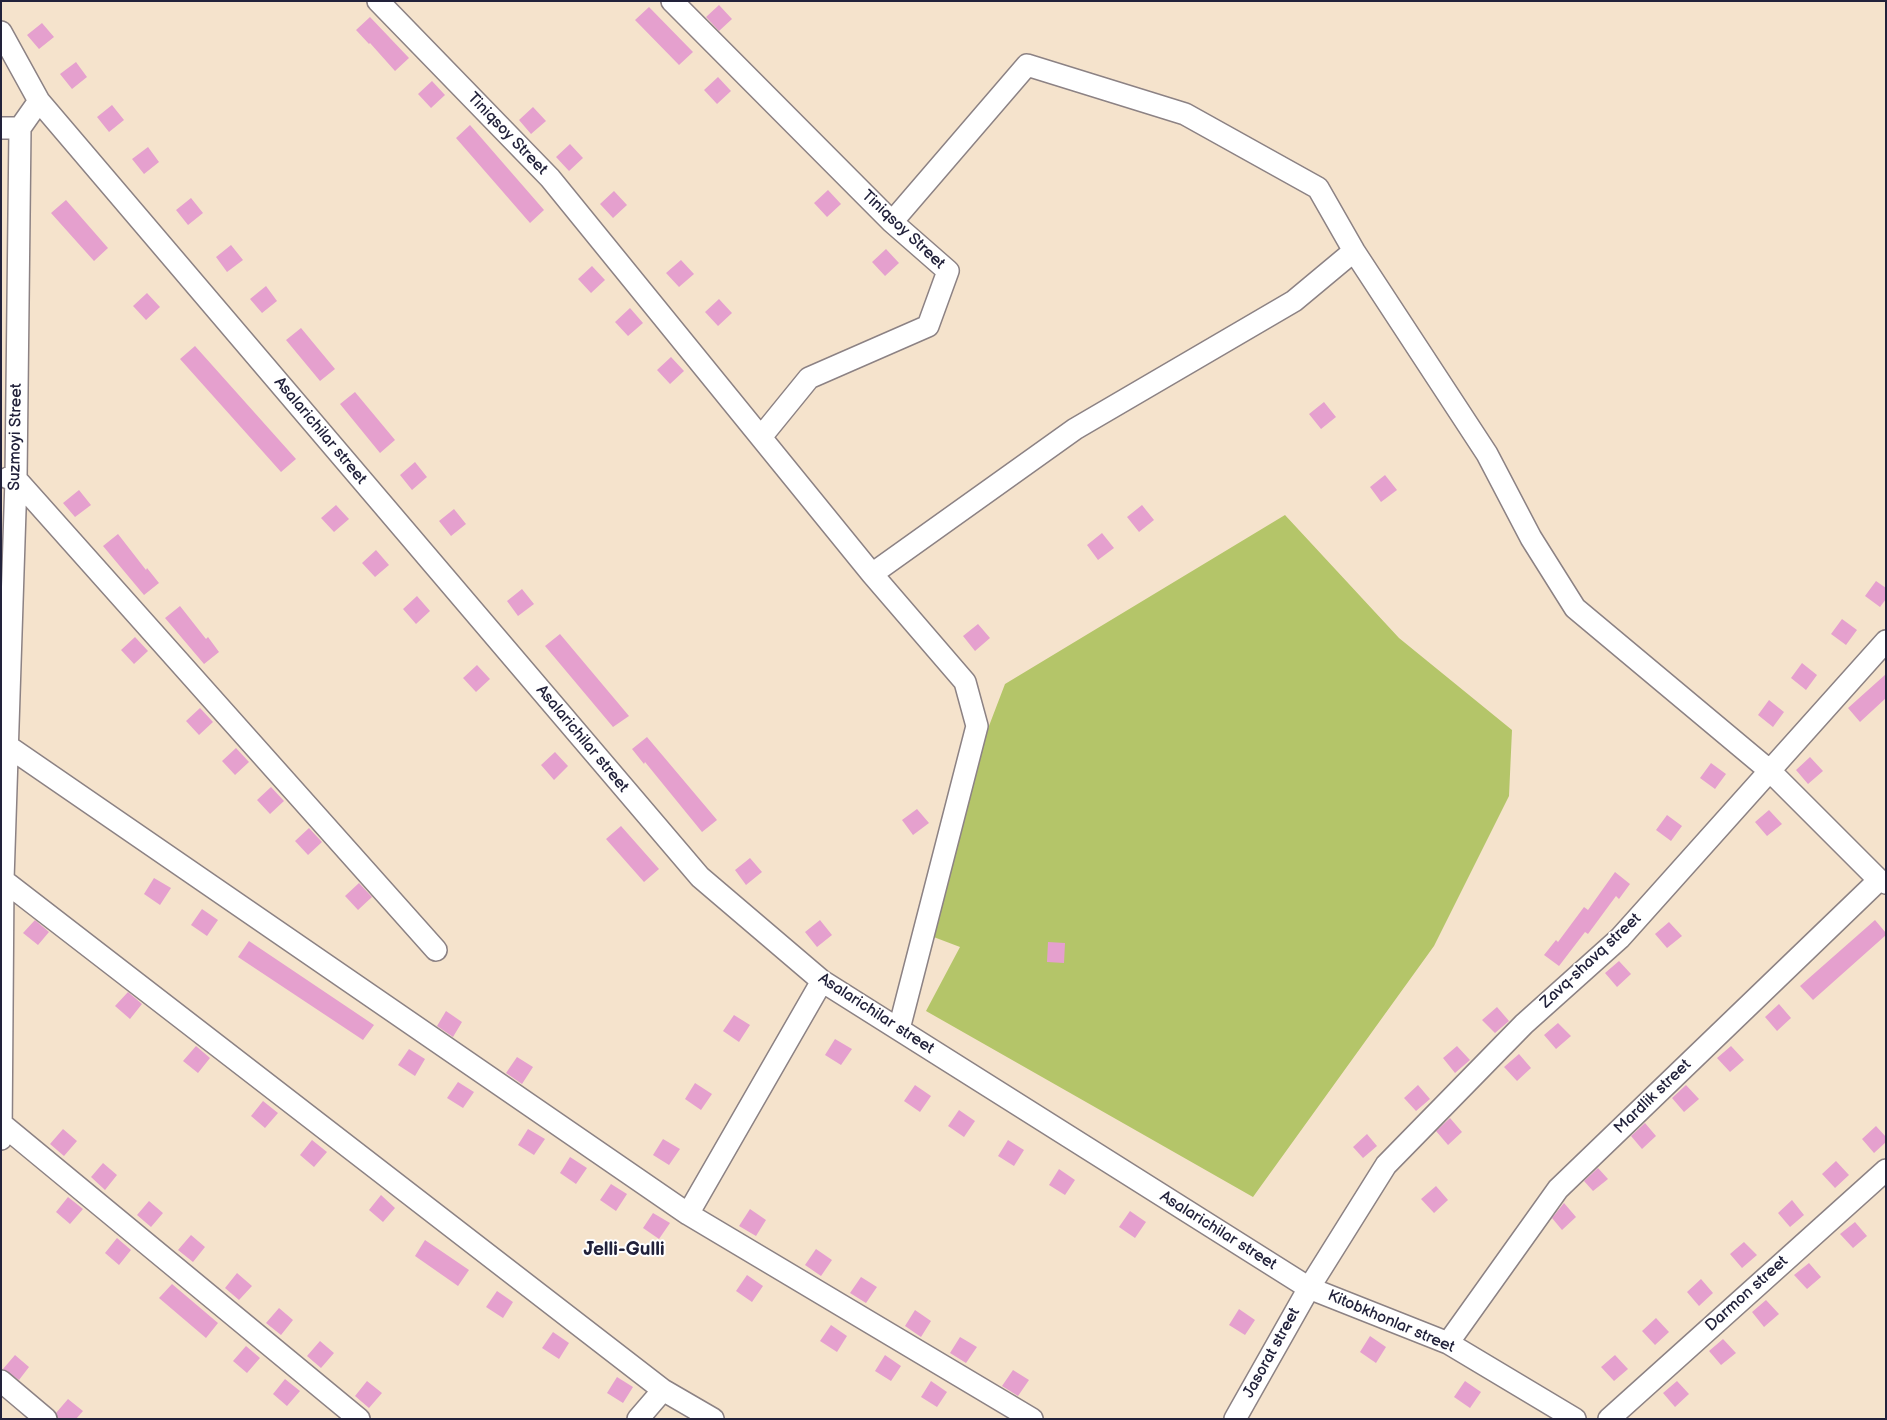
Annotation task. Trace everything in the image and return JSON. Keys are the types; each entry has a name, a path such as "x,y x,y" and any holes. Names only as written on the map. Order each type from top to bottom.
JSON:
{"street":[{"name":"Tiniqsoy Street","path":"378,1 550,178 872,574 965,682 977,726 899,1029"},
{"name":"Tiniqsoy Street","path":"672,1 892,222 948,271 928,326 809,378 761,437"},
{"name":"Asalarichilar street","path":"1,32 39,101 700,878 822,981 1309,1288"},
{"path":"892,222 1027,65 1185,114 1318,188 1354,251 1487,454 1531,538 1575,608 1770,771 1882,881"},
{"name":"Suzmoyi Street","path":"2,1132 3,880 8,746 11,128 39,101"},
{"path":"872,574 1075,429 1294,301 1354,251"},
{"path":"8,478 436,950"},
{"name":"Zavq-shavq street","path":"1309,1288 1386,1165 1524,1024 1620,938 1886,641"},
{"path":"8,746 688,1214 1032,1419"},
{"path":"3,880 663,1390 713,1419"},
{"name":"Mardlik street","path":"1448,1343 1558,1189 1882,881"},
{"path":"688,1214 822,981"},
{"path":"2,1132 359,1419"},
{"name":"Darmon street","path":"1608,1419 1886,1170"},
{"name":"Kitobkhonlar street","path":"1309,1288 1448,1343 1575,1419"},
{"name":"Jasorat street","path":"1235,1419 1309,1288"},
{"path":"1,1381 46,1419"},
{"path":"638,1419 663,1390"}],"green space":[{"path":"1285,515 1399,638 1512,730 1509,796 1434,946 1253,1197 926,1011 960,947 931,936 963,794 1005,684"}],"building":[{"path":"719,5 732,19 719,31 706,17"},
{"path":"649,7 693,52 679,65 635,20"},
{"path":"370,17 409,58 395,71 356,30"},
{"path":"42,23 54,37 39,49 27,35"},
{"path":"76,62 87,77 72,89 60,74"},
{"path":"718,77 731,91 717,104 704,90"},
{"path":"432,81 445,95 431,108 418,94"},
{"path":"112,105 124,120 109,132 97,117"},
{"path":"533,107 546,121 531,134 519,120"},
{"path":"470,125 544,210 530,223 456,138"},
{"path":"570,144 583,158 569,171 556,157"},
{"path":"148,147 159,162 144,174 132,159"},
{"path":"828,190 841,204 827,217 814,203"},
{"path":"614,191 627,205 613,218 600,204"},
{"path":"191,198 203,213 188,225 176,210"},
{"path":"66,200 108,248 94,261 51,213"},
{"path":"231,245 243,260 227,272 216,257"},
{"path":"886,249 899,263 885,276 872,262"},
{"path":"681,260 694,274 679,287 666,273"},
{"path":"592,266 605,280 591,293 578,279"},
{"path":"266,286 277,301 262,313 250,299"},
{"path":"147,293 160,307 146,320 133,306"},
{"path":"719,299 732,313 718,326 705,312"},
{"path":"630,308 643,323 628,336 615,322"},
{"path":"301,328 335,369 320,381 286,340"},
{"path":"195,346 296,459 281,472 180,359"},
{"path":"671,357 684,371 670,384 657,370"},
{"path":"355,392 395,440 380,453 340,404"},
{"path":"1324,402 1336,417 1321,429 1309,414"},
{"path":"415,462 427,477 412,490 400,475"},
{"path":"1385,475 1397,490 1381,502 1370,487"},
{"path":"79,490 91,505 75,517 63,503"},
{"path":"336,505 349,519 334,532 321,518"},
{"path":"1142,505 1154,520 1139,532 1127,517"},
{"path":"454,509 466,524 451,536 439,521"},
{"path":"1102,533 1114,548 1098,560 1087,545"},
{"path":"118,534 146,570 147,568 159,583 144,595 103,546"},
{"path":"376,550 389,565 375,577 362,563"},
{"path":"1876,581 1886,588 1886,599 1880,607 1865,596"},
{"path":"522,589 534,604 518,616 507,601"},
{"path":"417,596 430,611 416,624 403,609"},
{"path":"180,606 206,639 208,637 219,652 204,664 165,618"},
{"path":"1842,619 1857,630 1846,645 1831,634"},
{"path":"978,624 990,638 975,651 963,636"},
{"path":"560,634 629,716 613,727 545,646"},
{"path":"135,637 148,651 134,664 121,650"},
{"path":"1802,663 1817,675 1806,690 1791,678"},
{"path":"477,665 490,679 476,692 463,678"},
{"path":"1886,674 1886,698 1860,722 1848,708"},
{"path":"1769,700 1784,712 1773,727 1758,715"},
{"path":"200,708 213,722 199,735 186,721"},
{"path":"647,737 717,820 702,832 645,762 644,764 632,749"},
{"path":"236,748 249,762 235,775 222,761"},
{"path":"555,752 568,766 554,780 541,765"},
{"path":"1810,757 1823,771 1808,784 1796,770"},
{"path":"1711,763 1726,774 1715,789 1700,778"},
{"path":"271,787 284,801 270,814 257,800"},
{"path":"917,809 929,823 913,835 902,820"},
{"path":"1769,810 1782,824 1767,836 1755,822"},
{"path":"1667,815 1682,826 1671,841 1656,830"},
{"path":"621,826 659,869 644,882 606,839"},
{"path":"309,828 322,842 308,855 295,841"},
{"path":"750,858 762,872 746,885 735,870"},
{"path":"1615,872 1630,884 1619,899 1616,896 1588,934 1585,932 1559,966 1544,955 1556,940 1558,942 1584,907 1588,910"},
{"path":"154,878 171,888 160,905 144,894"},
{"path":"359,883 372,897 358,910 345,896"},
{"path":"202,909 218,920 207,936 191,925"},
{"path":"35,920 49,932 38,945 23,933"},
{"path":"820,920 832,935 817,947 805,932"},
{"path":"1875,920 1886,935 1813,1000 1800,986"},
{"path":"1669,922 1682,936 1667,948 1655,934"},
{"path":"249,941 374,1025 363,1040 238,957"},
{"path":"1048,942 1065,943 1064,963 1047,962"},
{"path":"1619,961 1631,974 1617,987 1605,973"},
{"path":"128,992 142,1004 130,1019 115,1006"},
{"path":"1779,1004 1791,1018 1777,1031 1765,1017"},
{"path":"1497,1007 1509,1021 1495,1033 1482,1020"},
{"path":"446,1011 462,1022 453,1037 437,1026"},
{"path":"734,1015 750,1025 739,1042 723,1031"},
{"path":"1558,1023 1571,1036 1556,1049 1544,1035"},
{"path":"835,1039 852,1049 841,1065 825,1055"},
{"path":"196,1046 210,1058 198,1073 183,1061"},
{"path":"1457,1046 1470,1060 1455,1073 1443,1058"},
{"path":"1731,1046 1744,1060 1730,1072 1717,1058"},
{"path":"409,1049 425,1059 415,1076 398,1065"},
{"path":"1519,1054 1531,1068 1517,1081 1504,1067"},
{"path":"517,1057 533,1067 522,1084 506,1073"},
{"path":"458,1082 474,1092 463,1108 447,1098"},
{"path":"695,1083 712,1094 701,1110 685,1099"},
{"path":"915,1085 931,1096 920,1112 904,1101"},
{"path":"1418,1085 1430,1099 1416,1111 1404,1098"},
{"path":"1686,1085 1699,1099 1684,1112 1672,1098"},
{"path":"263,1101 278,1113 265,1128 251,1116"},
{"path":"959,1110 975,1121 964,1137 948,1126"},
{"path":"1450,1118 1462,1132 1448,1145 1436,1131"},
{"path":"1645,1123 1656,1136 1642,1149 1631,1136"},
{"path":"1876,1126 1886,1137 1886,1142 1874,1153 1862,1139"},
{"path":"63,1129 77,1141 64,1156 50,1144"},
{"path":"528,1129 545,1139 534,1155 518,1145"},
{"path":"1367,1134 1377,1146 1363,1158 1353,1147"},
{"path":"663,1139 680,1149 669,1165 653,1155"},
{"path":"312,1140 327,1152 314,1167 300,1155"},
{"path":"1008,1140 1024,1150 1014,1166 998,1156"},
{"path":"570,1157 587,1168 576,1184 560,1173"},
{"path":"1836,1161 1849,1175 1835,1188 1822,1174"},
{"path":"103,1163 117,1175 105,1190 91,1177"},
{"path":"1598,1168 1608,1179 1593,1191 1584,1181"},
{"path":"1059,1169 1075,1180 1065,1195 1049,1185"},
{"path":"611,1184 627,1194 616,1211 600,1200"},
{"path":"1436,1186 1448,1200 1434,1213 1421,1199"},
{"path":"381,1195 395,1208 383,1222 369,1210"},
{"path":"68,1197 83,1209 70,1224 56,1212"},
{"path":"1792,1200 1804,1215 1790,1227 1778,1213"},
{"path":"149,1201 163,1213 151,1227 137,1215"},
{"path":"1564,1203 1576,1217 1562,1230 1552,1218"},
{"path":"750,1209 766,1220 756,1236 739,1226"},
{"path":"1130,1211 1146,1222 1135,1238 1119,1227"},
{"path":"653,1213 670,1223 659,1239 643,1228"},
{"path":"1855,1222 1867,1236 1853,1248 1840,1234"},
{"path":"191,1235 205,1247 193,1262 178,1250"},
{"path":"117,1238 131,1250 119,1265 105,1253"},
{"path":"425,1240 469,1270 458,1286 415,1256"},
{"path":"1744,1242 1757,1255 1742,1268 1730,1254"},
{"path":"816,1249 832,1260 821,1276 805,1265"},
{"path":"1809,1263 1821,1277 1807,1289 1794,1275"},
{"path":"237,1273 252,1286 239,1300 225,1288"},
{"path":"747,1275 763,1286 752,1302 736,1291"},
{"path":"861,1277 877,1287 866,1303 850,1293"},
{"path":"1701,1279 1713,1293 1699,1306 1687,1292"},
{"path":"172,1284 218,1323 206,1338 159,1298"},
{"path":"497,1291 513,1302 503,1318 486,1307"},
{"path":"1766,1300 1779,1314 1764,1327 1752,1312"},
{"path":"279,1308 293,1320 281,1335 266,1323"},
{"path":"1239,1309 1255,1320 1245,1335 1229,1325"},
{"path":"915,1310 931,1321 921,1337 905,1326"},
{"path":"1656,1318 1669,1332 1655,1345 1642,1331"},
{"path":"831,1325 847,1336 837,1352 820,1341"},
{"path":"553,1332 569,1343 559,1359 542,1348"},
{"path":"1370,1336 1386,1347 1376,1363 1360,1352"},
{"path":"960,1337 977,1347 966,1363 950,1353"},
{"path":"1723,1339 1736,1353 1721,1365 1709,1351"},
{"path":"320,1341 334,1353 321,1368 307,1356"},
{"path":"246,1346 260,1358 247,1373 233,1361"},
{"path":"15,1355 29,1367 19,1380 3,1369"},
{"path":"885,1355 901,1366 891,1381 875,1371"},
{"path":"1615,1355 1628,1369 1614,1381 1601,1367"},
{"path":"1013,1370 1029,1380 1018,1396 1002,1386"},
{"path":"617,1377 633,1387 623,1403 607,1393"},
{"path":"285,1379 300,1391 287,1406 273,1394"},
{"path":"367,1381 382,1393 369,1408 355,1396"},
{"path":"931,1381 947,1392 937,1407 921,1397"},
{"path":"1465,1381 1481,1392 1470,1408 1454,1397"},
{"path":"1677,1381 1689,1394 1675,1407 1663,1393"},
{"path":"68,1399 83,1411 76,1419 58,1419 56,1413"}],"district":[{"name":"Jelli-Gulli","path":"624,1250"}]}
